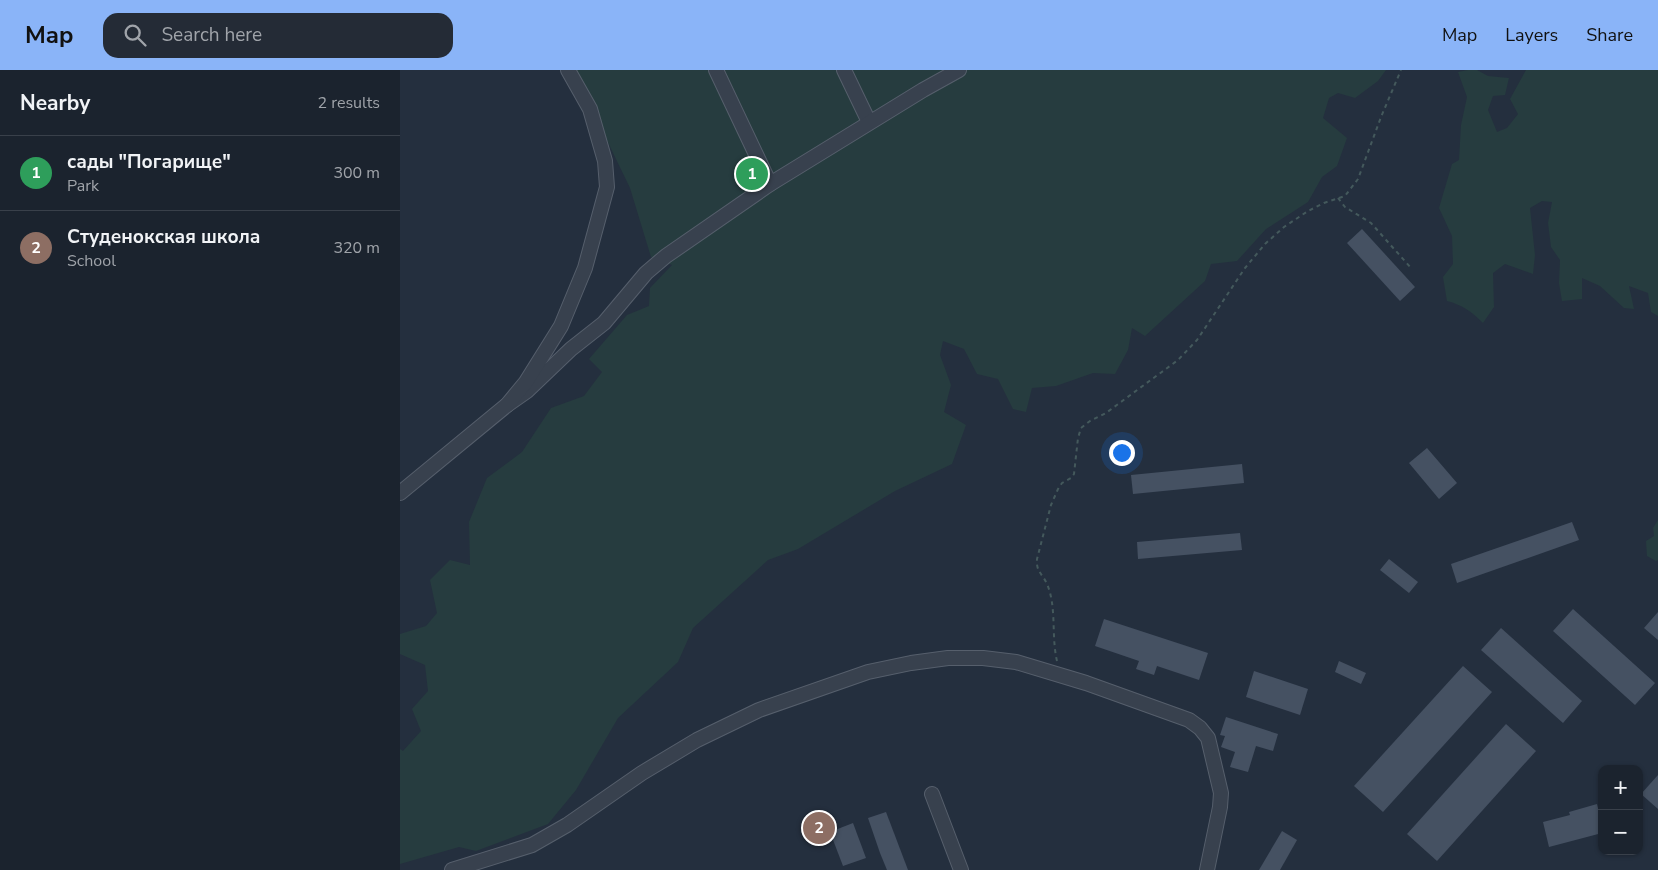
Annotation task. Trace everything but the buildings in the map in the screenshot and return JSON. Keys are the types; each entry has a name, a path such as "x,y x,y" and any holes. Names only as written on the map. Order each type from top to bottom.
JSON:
{"street":[{"path":"507,404 526,382 561,326 585,268 607,187 605,161 590,108 568,70"},
{"path":"716,70 770,184"},
{"path":"844,70 869,122"},
{"path":"400,493 507,404 527,391 572,349 604,323 646,273 666,256 770,184 869,122 959,70"},
{"path":"452,870 472,867 532,844 560,829 642,773 697,740 759,710 868,672 948,658 983,658 1016,662 1064,676 1189,720 1200,728 1208,738 1221,793 1220,807 1207,870"},
{"path":"932,794 962,870"}],"path":[{"path":"1064,676 1057,663 1052,603 1046,583 1036,567 1051,505 1062,483 1074,474 1081,428 1106,413 1178,360 1197,340 1245,268 1265,244 1284,227 1308,211 1344,196 1358,179 1401,70"},
{"path":"1338,198 1345,207 1371,223 1411,268"}],"green space":[{"path":"573,70 1386,70 1378,81 1355,98 1338,93 1329,98 1323,118 1347,138 1337,166 1322,177 1308,202 1266,229 1237,261 1211,264 1205,281 1145,336 1132,328 1128,350 1115,374 1093,373 1056,386 1032,388 1026,412 1013,409 998,379 977,374 964,349 943,341 940,355 951,385 944,412 966,425 952,464 895,491 798,549 768,560 693,628 678,662 618,718 576,790 548,824 476,851 459,847 400,864 400,749 403,751 421,731 412,709 428,691 425,665 400,654 400,634 426,626 437,613 430,580 450,560 470,565 469,522 487,478 522,452 551,408 584,396 602,372 589,359 627,315 649,306 650,288 672,265 651,257 630,188"},
{"path":"1477,70 1488,76 1509,78 1505,95 1493,96 1488,110 1497,132 1507,128 1518,114 1510,99 1526,70 1658,70 1658,316 1651,312 1648,293 1629,286 1634,309 1624,308 1600,286 1582,278 1582,299 1562,301 1559,283 1560,260 1551,247 1548,223 1552,202 1542,201 1530,208 1535,255 1533,274 1505,264 1493,273 1494,307 1483,323 1466,309 1447,301 1443,277 1453,264 1452,236 1439,208 1452,164 1459,160 1461,125 1467,97 1458,72"},
{"path":"1658,520 1658,560 1656,561 1647,556 1646,541 1654,536 1653,528"}],"place":[{"name":"сады \"Погарище\"","path":"752,174"},
{"name":"Студенокская школа","path":"819,828"}]}
